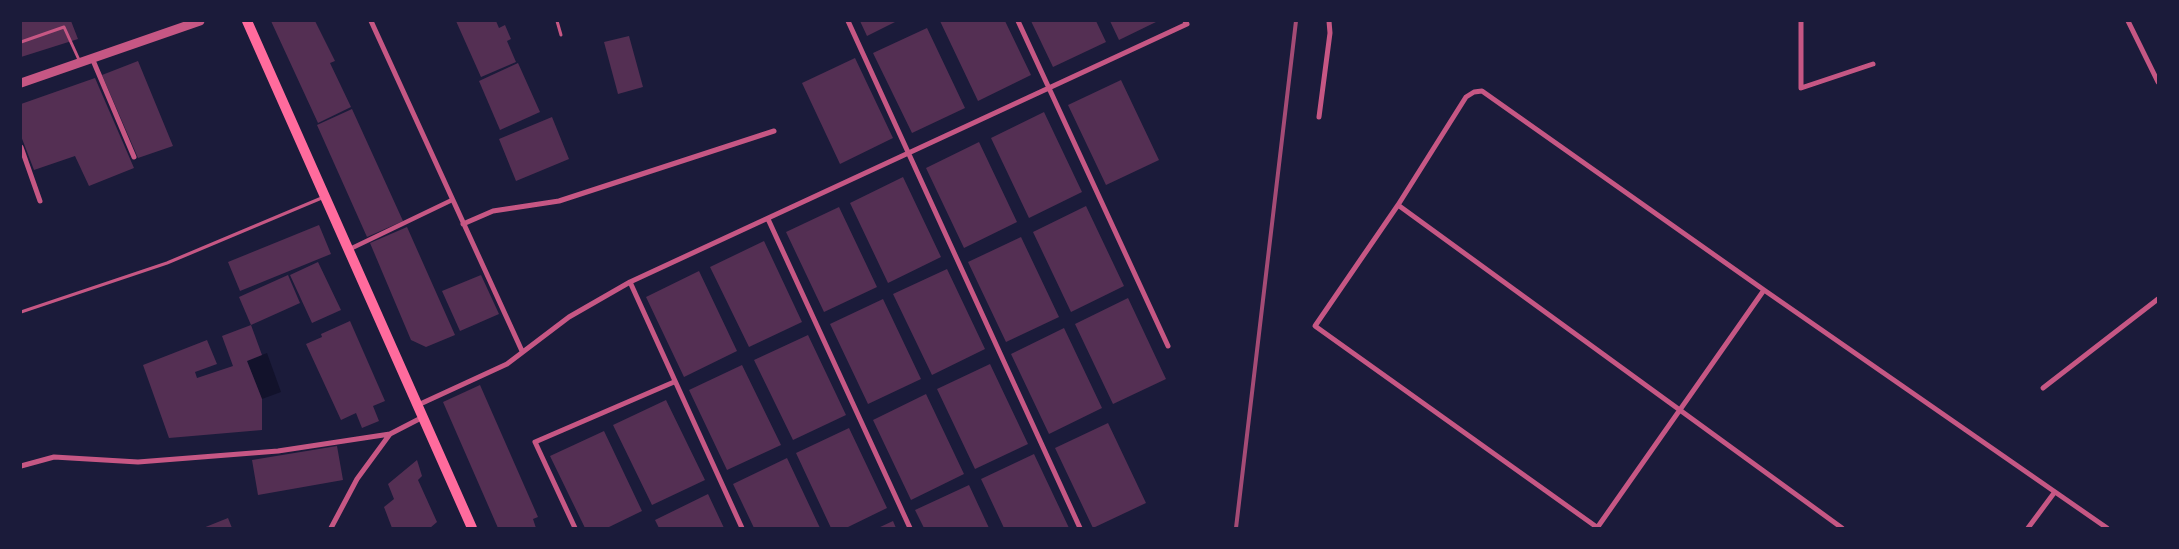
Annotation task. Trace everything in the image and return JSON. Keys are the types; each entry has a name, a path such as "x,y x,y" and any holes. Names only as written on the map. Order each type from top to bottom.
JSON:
{"main road":[{"path":"247,21 472,528"}],"street":[{"path":"21,83 200,21"},
{"path":"371,21 522,351"},
{"path":"848,21 1080,528"},
{"path":"1018,21 1168,346"},
{"path":"418,405 500,368 569,317 630,282 1186,24 1185,21"},
{"path":"1319,117 1330,33 1329,21"},
{"path":"1802,21 1801,88 1873,64"},
{"path":"2128,21 2158,82"},
{"path":"92,58 134,157"},
{"path":"1764,290 1678,409 1597,528 1315,326 1398,205 1466,97 1474,92 1482,91 2054,493 2107,528"},
{"path":"463,224 493,212 559,201 774,131"},
{"path":"21,147 40,201"},
{"path":"349,250 452,200"},
{"path":"1398,205 1842,528"},
{"path":"768,219 910,528"},
{"path":"630,282 742,528"},
{"path":"2043,388 2158,299"},
{"path":"575,528 535,442 674,382"},
{"path":"21,466 54,457 138,462 278,451 390,434 423,417"},
{"path":"331,528 357,479 390,434"},
{"path":"2028,528 2054,493"}],"lane":[{"path":"557,21 561,35"},
{"path":"21,42 64,27 80,62"},
{"path":"21,312 167,263 325,197"}],"shaded area":[{"path":"267,353 281,392 262,399 247,361"}],"building":[{"path":"21,21 71,21 78,39 21,57"},
{"path":"271,21 315,21 335,61 330,63 351,107 318,123"},
{"path":"456,21 496,21 499,28 505,25 511,39 507,41 516,62 481,77"},
{"path":"860,21 897,21 867,36"},
{"path":"940,21 1005,21 1031,75 978,101"},
{"path":"1031,21 1096,21 1106,42 1053,67"},
{"path":"1110,21 1158,21 1119,40"},
{"path":"927,28 965,108 912,133 873,53"},
{"path":"629,36 643,87 618,94 604,42"},
{"path":"855,58 893,138 840,164 802,83"},
{"path":"138,61 173,146 138,158 102,75"},
{"path":"518,63 540,112 500,130 479,81"},
{"path":"95,78 134,168 89,186 75,156 34,170 21,136 21,104"},
{"path":"1121,80 1159,160 1106,185 1068,105"},
{"path":"352,109 403,221 367,237 317,125"},
{"path":"1044,112 1082,192 1029,218 991,138"},
{"path":"552,117 569,159 516,181 499,139"},
{"path":"979,142 1017,222 964,248 926,168"},
{"path":"903,177 941,257 888,283 850,203"},
{"path":"1086,206 1124,286 1071,312 1033,232"},
{"path":"839,207 877,287 824,312 786,232"},
{"path":"319,225 331,254 240,291 228,262"},
{"path":"407,227 455,335 426,347 411,340 370,243"},
{"path":"1021,237 1059,317 1006,342 968,262"},
{"path":"764,241 802,322 749,347 710,267"},
{"path":"318,262 341,310 312,323 290,275"},
{"path":"947,269 985,349 932,375 893,294"},
{"path":"699,271 737,351 684,377 646,297"},
{"path":"288,275 300,303 251,325 239,297"},
{"path":"481,275 499,314 460,331 442,291"},
{"path":"1128,298 1166,379 1113,404 1075,324"},
{"path":"883,299 921,379 868,404 830,324"},
{"path":"350,321 385,401 373,406 379,421 362,428 356,413 341,420 306,344 322,337 321,334"},
{"path":"251,325 262,355 247,361 262,399 262,430 169,438 143,365 207,340 217,364 195,372 197,378 233,366 222,336"},
{"path":"1064,328 1102,408 1049,434 1011,354"},
{"path":"808,335 846,415 793,440 754,360"},
{"path":"990,364 1028,444 975,469 937,389"},
{"path":"742,365 781,445 727,470 689,390"},
{"path":"480,385 538,517 533,519 536,528 498,528 443,402"},
{"path":"926,394 964,474 911,500 873,420"},
{"path":"666,400 705,480 652,505 613,425"},
{"path":"1108,423 1146,503 1093,528 1055,448"},
{"path":"849,428 887,508 846,528 831,528 796,453"},
{"path":"604,431 642,511 607,528 585,528 550,456"},
{"path":"337,446 343,480 258,495 252,460"},
{"path":"1034,454 1069,528 1004,528 981,479"},
{"path":"787,458 820,528 754,528 733,484"},
{"path":"417,460 422,476 418,480 437,522 430,528 392,528 384,507 394,499 388,484"},
{"path":"969,485 989,528 924,528 915,510"},
{"path":"708,494 724,528 659,528 655,520"},
{"path":"228,518 232,528 203,528"},
{"path":"893,521 896,528 878,528"}],"railway":[{"path":"1236,528 1296,21"}]}
